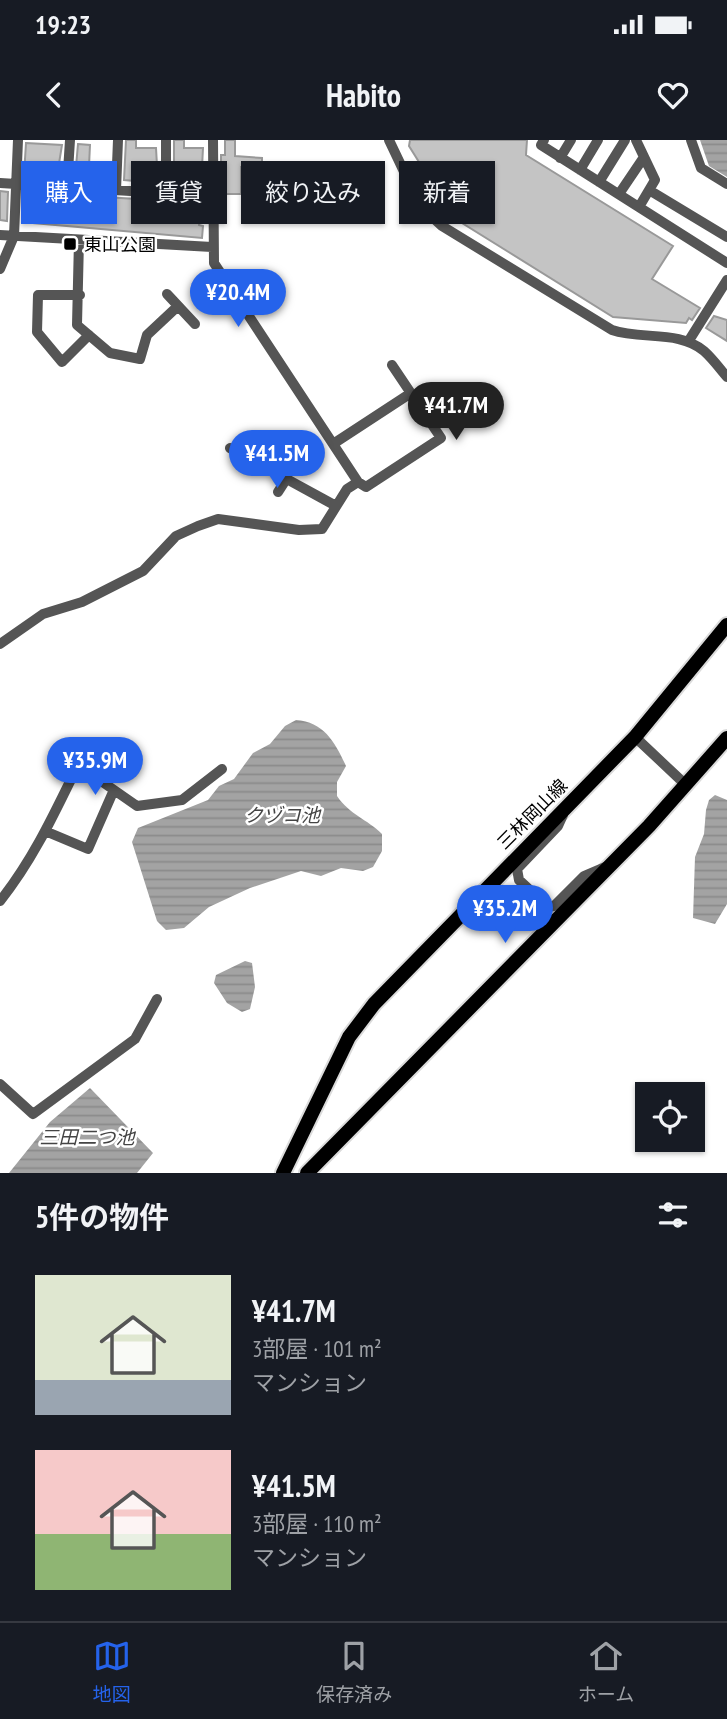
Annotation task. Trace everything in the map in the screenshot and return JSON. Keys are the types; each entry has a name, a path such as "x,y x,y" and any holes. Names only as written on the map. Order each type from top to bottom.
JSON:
{"main road":[{"name":"三林岡山線","path":"283,1173 349,1037 374,1003 635,737 727,625"},
{"path":"307,1173 611,864 727,738"}],"street":[{"path":"0,269 14,236 18,140"},
{"path":"68,161 69,140"},
{"path":"117,165 118,140"},
{"path":"166,140 166,161"},
{"path":"213,140 213,161"},
{"path":"389,140 418,201 442,226 612,330 628,335 666,337 688,342 703,350 727,377"},
{"path":"560,158 571,140"},
{"path":"580,170 598,140"},
{"path":"599,182 625,140"},
{"path":"636,140 655,180 639,207"},
{"path":"691,140 701,168 727,184"},
{"path":"542,142 560,158 727,266 711,295 707,310"},
{"path":"619,194 644,157"},
{"path":"0,183 21,184"},
{"path":"649,190 727,237"},
{"path":"212,224 214,263 220,275 358,482 366,486 441,438 392,365"},
{"path":"0,235 212,247"},
{"path":"79,240 78,326 110,353 140,359 146,328 178,306"},
{"path":"688,342 727,280"},
{"path":"80,295 37,295 37,332 62,362 89,335"},
{"path":"167,295 195,324"},
{"path":"333,444 411,393"},
{"path":"229,448 247,449 287,478 336,506"},
{"path":"278,492 287,478"},
{"path":"0,645 43,614 82,602 143,571 176,536 198,526 218,519 299,530 322,529 347,489 358,482"},
{"path":"635,737 686,785"},
{"path":"0,901 16,882 78,765 113,792 137,806 182,800 222,769"},
{"path":"45,831 88,849 113,792"},
{"path":"566,807 558,826 517,869 519,880 548,908 554,906 584,876 611,864"},
{"path":"0,1084 33,1114 135,1039 158,999"}],"water":[{"path":"700,140 727,140 727,177 709,166"},
{"name":"クヅコ池","path":"296,720 321,729 333,741 342,757 346,766 337,782 337,796 347,808 382,834 382,851 373,867 363,871 341,868 321,876 301,871 250,888 209,907 184,928 166,930 157,921 132,842 138,828 208,800 219,786 234,779 253,753 270,744 285,726"},
{"path":"715,795 727,800 727,904 715,924 693,918 695,857 704,834 709,800"},
{"path":"245,961 252,963 255,987 250,1009 242,1012 227,1003 214,983 216,975"},
{"name":"三田二つ池","path":"90,1088 153,1153 137,1173 9,1173 50,1122"}],"building":[{"path":"126,140 136,140 136,148 156,148 157,161 131,161 131,181 124,180"},
{"path":"174,140 184,140 184,148 203,148 202,161 174,161"},
{"path":"225,140 235,140 235,156 262,158 262,161 241,161 241,194 227,194 227,161 221,161 221,155 225,155"},
{"path":"410,140 527,140 526,155 673,246 652,279 700,308 692,320 689,318 686,323 613,317 464,224 495,224 495,161 418,161 409,146"},
{"path":"26,143 62,145 59,161 25,161"},
{"path":"78,144 90,145 89,161 76,161"},
{"path":"0,191 8,192 7,221 0,220"},
{"path":"117,198 131,199 131,224 199,224 203,226 202,238 44,224 117,224"},
{"path":"714,316 727,320 727,341 706,328"}],"place":[{"name":"東山公園","path":"70,244"}]}
